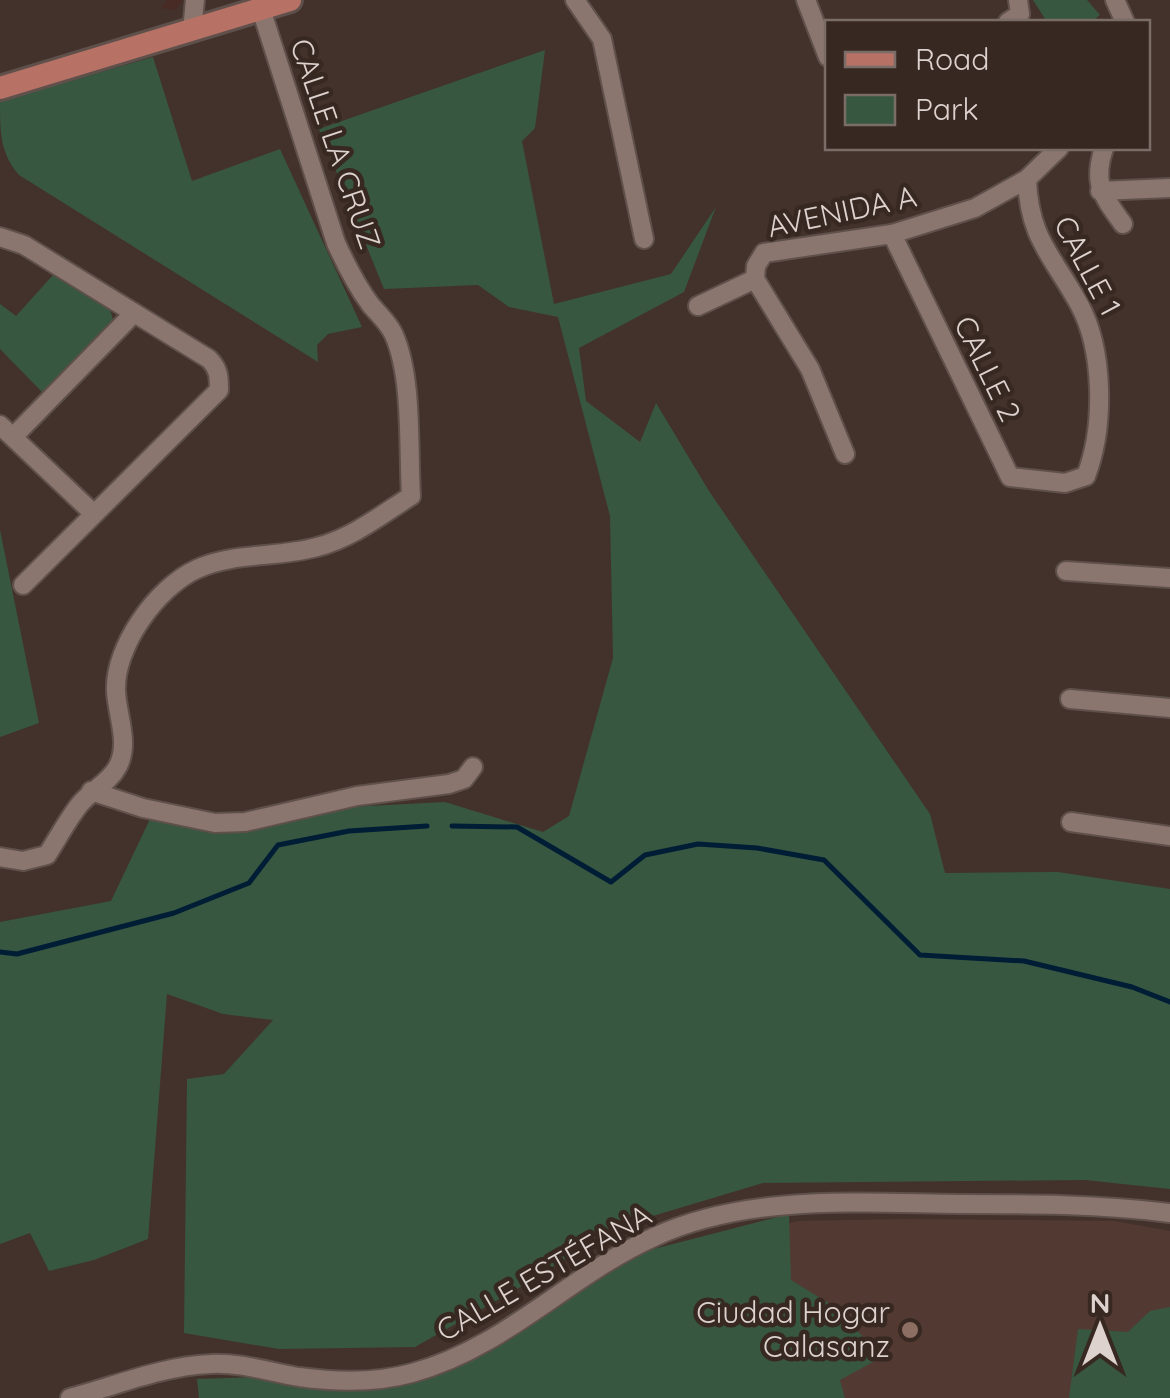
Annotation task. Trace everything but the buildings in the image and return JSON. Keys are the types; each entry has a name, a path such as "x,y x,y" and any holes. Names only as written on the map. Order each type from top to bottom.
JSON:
{"main road":[{"path":"0,88 290,0"}],"street":[{"path":"192,31 195,0"},
{"path":"575,0 602,38 644,239"},
{"path":"806,0 825,49"},
{"name":"CALLE LA CRUZ","path":"0,857 23,861 47,855 78,807 112,776 122,755 116,690 118,665 130,637 173,584 222,560 286,553 332,542 411,496 408,394 401,354 392,330 350,275 336,243 260,9"},
{"name":"AVENIDA A","path":"698,306 755,279 756,266 764,253 892,234 975,208 1027,178 1057,150"},
{"path":"1104,150 1098,174 1100,191 1123,224"},
{"name":"CALLE 1","path":"1027,178 1028,210 1034,229 1080,306 1095,340 1100,382 1093,458 1086,476 1064,483"},
{"path":"1100,191 1170,188"},
{"name":"CALLE 2","path":"892,234 1010,476 1064,483"},
{"path":"0,237 24,244 210,359 217,368 219,390 23,585"},
{"path":"755,279 810,369 844,454"},
{"path":"93,513 7,431 134,313"},
{"path":"1066,571 1170,578"},
{"path":"1070,699 1170,708"},
{"path":"92,792 178,817 214,823 244,822 357,796 449,784 464,779 474,767"},
{"path":"1072,822 1170,836"},
{"name":"CALLE ESTÉFANA","path":"70,1398 176,1369 211,1364 340,1380 409,1374 452,1360 497,1338 594,1270 658,1235 693,1223 784,1205 1073,1204 1170,1214"}],"shaded area":[{"name":"Ciudad Hogar Calasanz","path":"798,1221 1114,1221 1170,1231 1170,1398 653,1398 704,1243"}],"green space":[{"path":"1033,0 1087,0 1100,15 1094,20 1046,20"},
{"path":"545,50 535,128 522,141 554,304 671,274 716,207 684,292 579,348 586,401 640,442 656,403 709,491 930,814 945,873 1058,872 1170,889 1170,1189 1085,1180 763,1183 616,1227 415,1347 279,1349 184,1333 187,1079 224,1074 273,1020 223,1014 167,994 148,1239 94,1260 49,1271 30,1233 0,1244 0,922 111,901 150,819 215,832 349,807 445,802 543,832 569,816 613,658 610,516 558,317 509,307 478,285 384,289 319,129"},
{"path":"153,57 192,181 280,149 362,327 328,334 317,345 318,362 19,175 8,159 1,132 0,101"},
{"path":"53,275 110,309 113,320 42,392 0,349 0,304 16,316"},
{"path":"0,530 39,723 0,737"},
{"path":"789,1214 791,1280 835,1307 882,1357 840,1380 845,1398 199,1398 197,1379 258,1377 370,1391 440,1375 646,1251"},
{"path":"1170,1307 1170,1398 1069,1398 1078,1329 1128,1332 1150,1311"}],"waterway":[{"path":"0,952 17,954 174,913 249,883 278,845 349,831 427,826"},
{"path":"452,826 517,827 611,882 645,855 698,844 757,848 824,860 920,955 1024,961 1132,987 1170,1002"}],"place":[{"name":"Ciudad Hogar Calasanz","path":"910,1330"}]}
